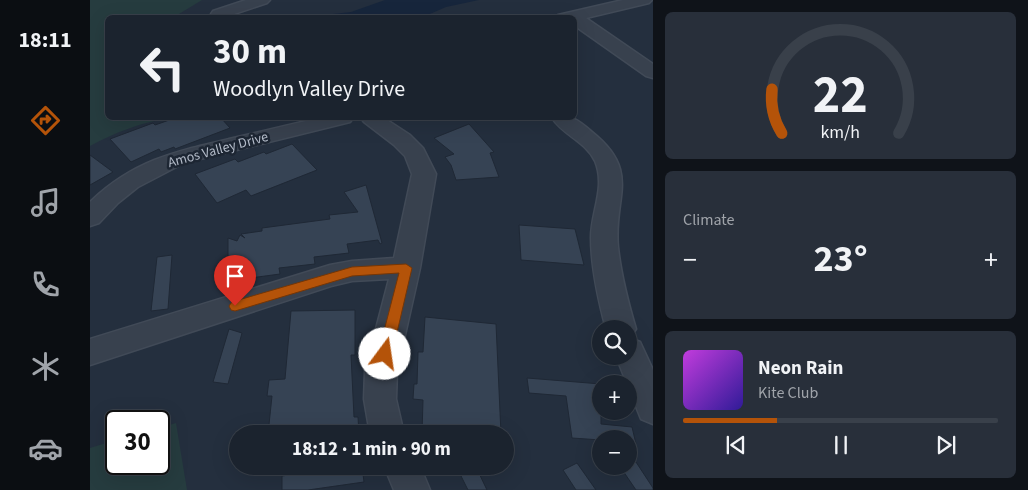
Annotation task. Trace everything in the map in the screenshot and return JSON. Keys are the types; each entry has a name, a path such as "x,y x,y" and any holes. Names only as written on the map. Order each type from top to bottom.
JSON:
{"street":[{"path":"224,15 262,0"},
{"path":"577,16 644,0"},
{"path":"577,21 653,72"},
{"name":"Amos Valley Drive","path":"96,209 137,177 178,158 335,120"},
{"path":"373,120 402,140 416,153 424,174 406,268 381,371 380,399 385,425"},
{"path":"564,120 600,153 607,161 610,171 612,185 604,232 605,257 608,283 618,320"},
{"path":"90,352 330,276 352,271 406,268"},
{"path":"635,365 653,408"},
{"path":"406,475 412,490"}],"green space":[{"path":"90,0 202,0 177,15 105,15 105,120 161,120 128,129 90,146"},
{"path":"176,423 187,490 90,490 90,448 105,443 105,475 170,475 170,425"}],"water":[{"path":"385,0 479,0 446,7 428,15 330,15 351,12"}],"building":[{"path":"169,120 223,120 230,128 175,149 174,147 161,152 159,149 131,162 110,139 153,123 155,125"},
{"path":"469,124 494,152 490,153 499,177 456,180 451,165 445,157 454,154 434,138"},
{"path":"292,144 317,170 251,196 246,190 217,203 195,174 235,159 238,162"},
{"path":"90,155 113,172 90,185"},
{"path":"366,185 382,243 380,244 378,240 347,244 349,253 314,257 315,264 279,268 280,274 243,279 243,285 228,287 228,238 237,241 240,235 245,238 241,234 262,231 262,228 330,219 329,215 358,212 344,192"},
{"path":"519,225 575,229 584,265 521,260"},
{"path":"172,255 168,309 151,311 157,257"},
{"path":"355,310 355,355 351,355 354,417 358,417 358,425 269,425 272,396 267,396 269,380 285,379 291,311"},
{"path":"425,317 496,324 501,425 422,425 423,400 413,399 414,384 417,384 418,352 423,352"},
{"path":"229,329 242,333 228,384 213,382"},
{"path":"527,378 592,383 592,420 601,420 601,424 632,427 633,430 592,430 592,439 572,438 566,396 529,393"},
{"path":"577,463 596,490 576,490 563,470"},
{"path":"637,464 653,490 636,490 626,475 637,475"},
{"path":"363,475 364,482 308,490 282,490 282,476"},
{"path":"480,475 487,490 468,490 461,476"}],"route":[{"path":"235,306 330,276 352,271 406,268 385,354"}]}
